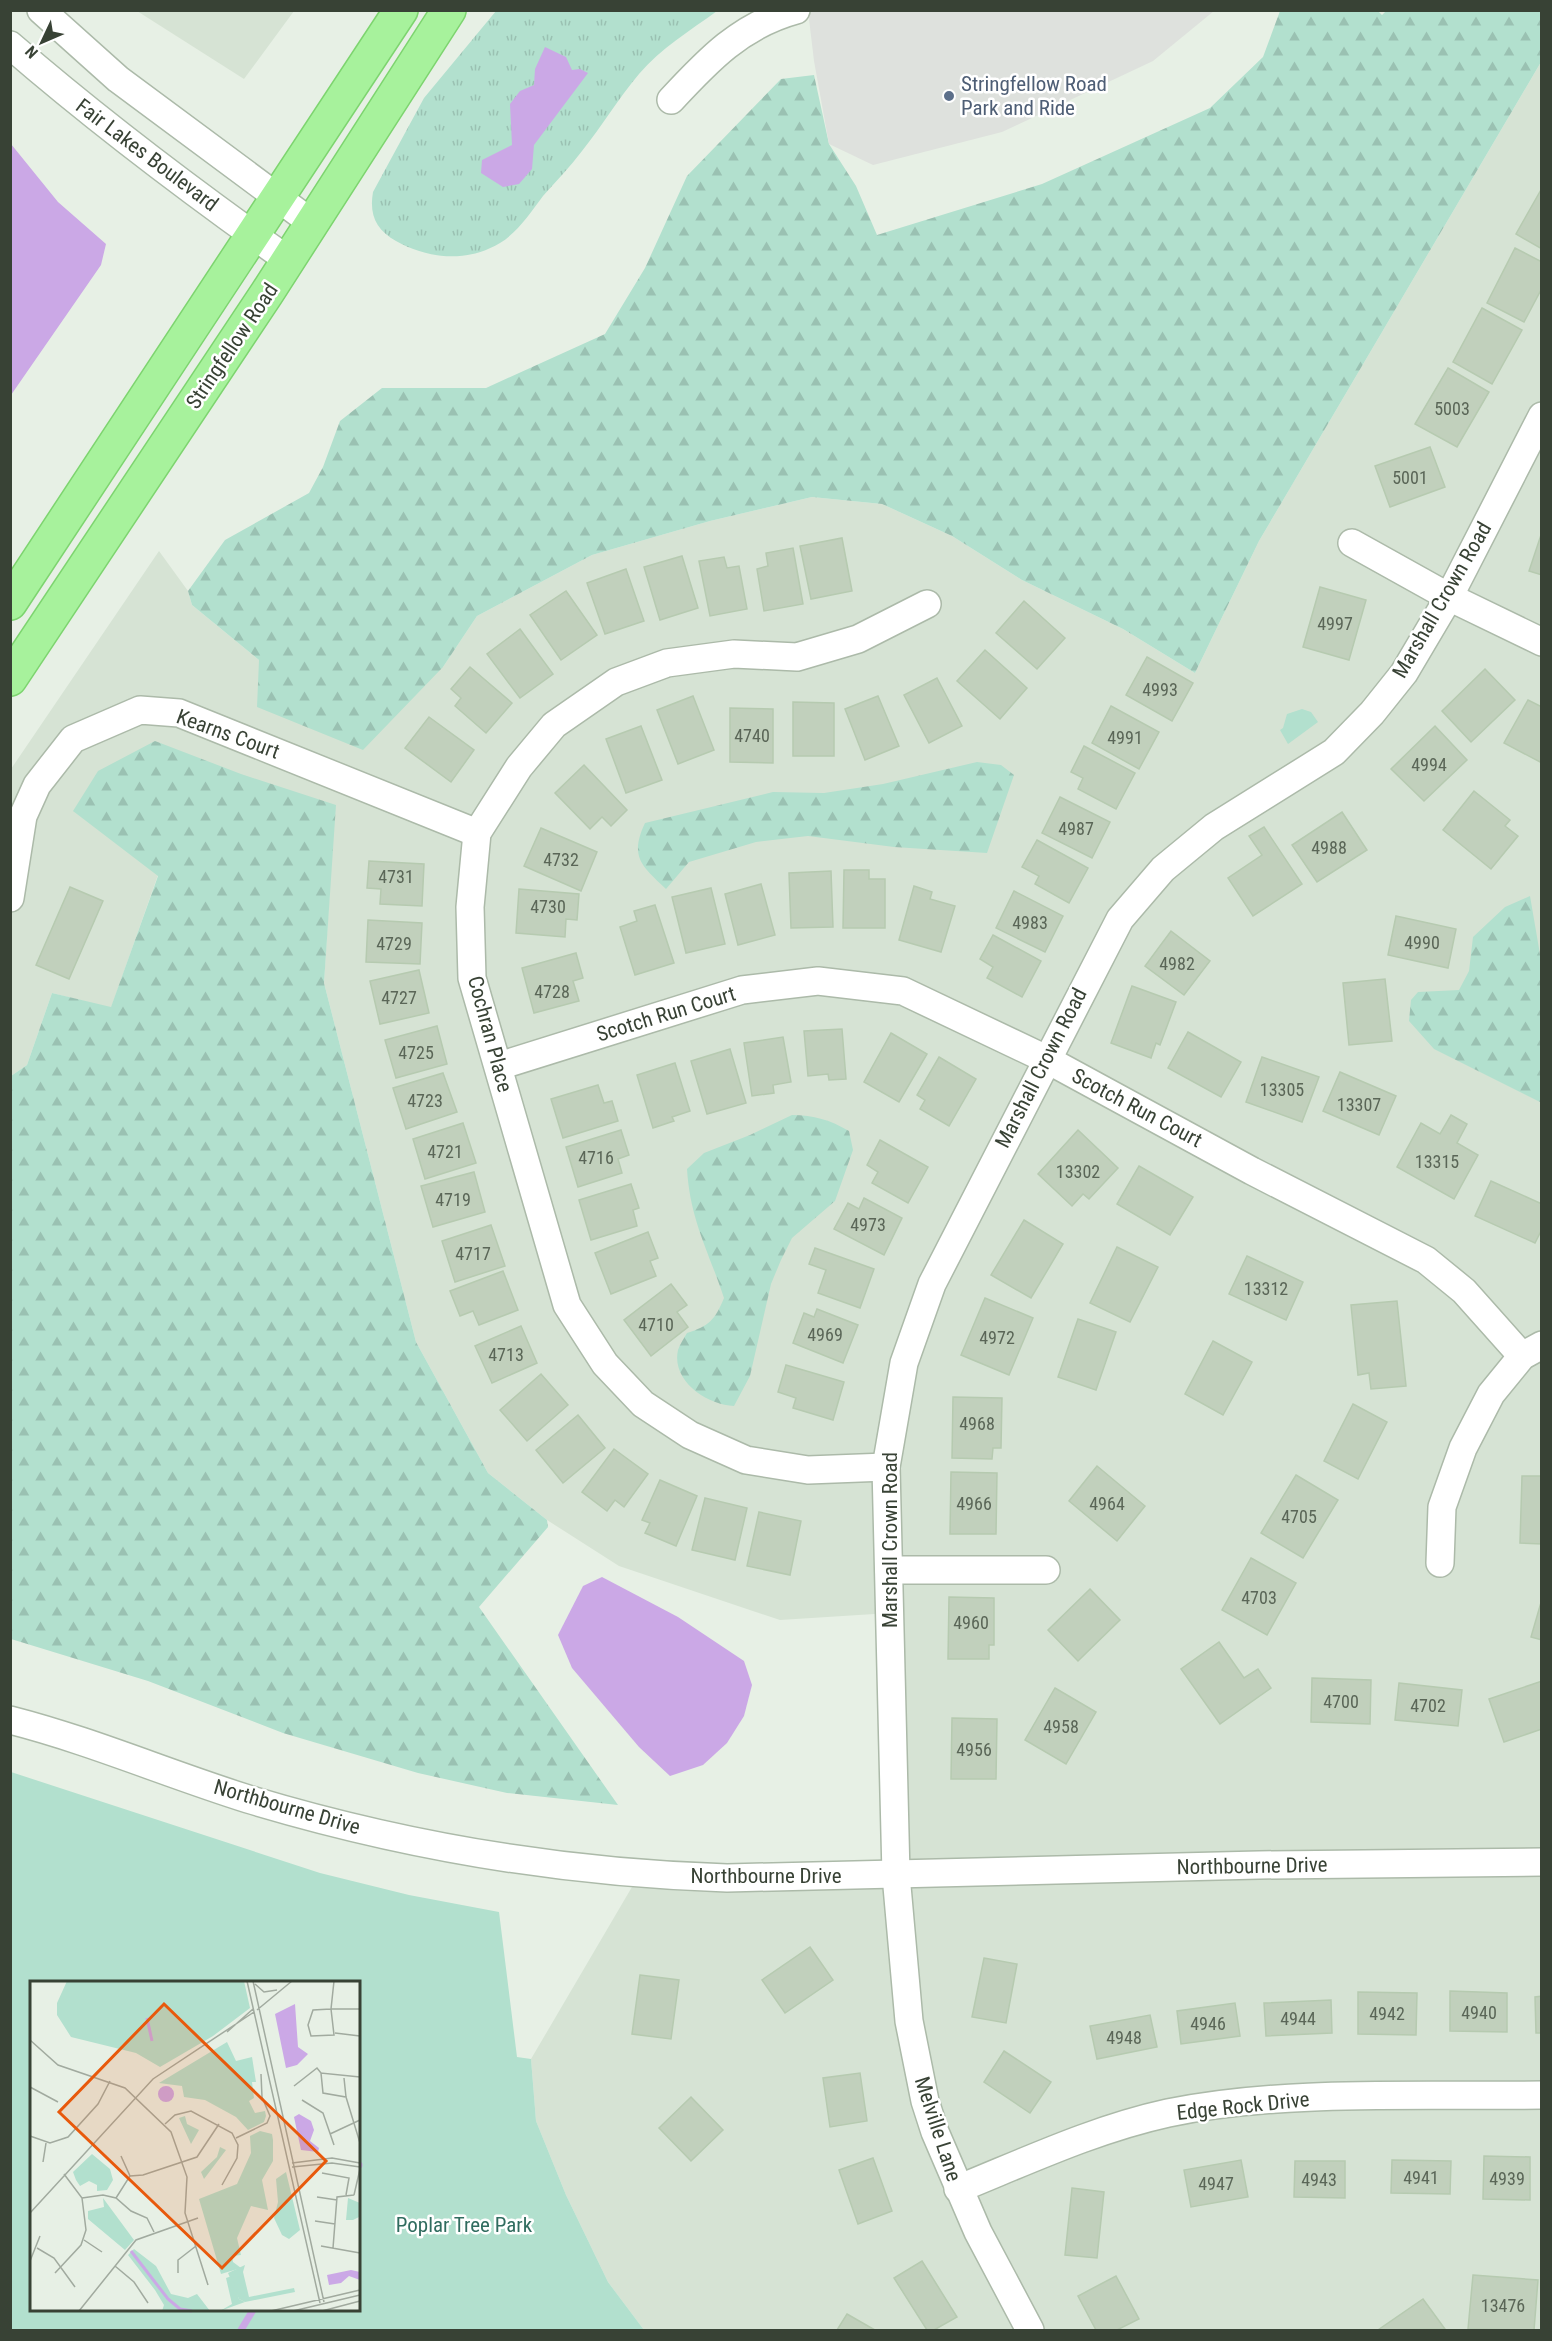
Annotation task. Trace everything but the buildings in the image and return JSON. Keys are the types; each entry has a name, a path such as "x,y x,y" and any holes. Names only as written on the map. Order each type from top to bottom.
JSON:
{"main road":[{"name":"Stringfellow Road","path":"10,603 401,10"},
{"name":"Stringfellow Road","path":"10,679 288,260 449,10"}],"street":[{"name":"Fair Lakes Boulevard","path":"41,10 118,79 312,223"},
{"path":"671,100 713,54 744,33 796,10"},
{"name":"Fair Lakes Boulevard","path":"10,45 136,150 288,260"},
{"name":"Marshall Crown Road","path":"896,1875 886,1467 904,1363 932,1284 1120,919 1163,869 1214,827 1334,752 1404,673 1449,597 1542,417"},
{"path":"1352,543 1449,597 1542,642"},
{"name":"Cochran Place","path":"886,1467 808,1470 746,1460 690,1435 643,1404 605,1364 567,1305 472,978 470,908 477,833 519,767 554,725 616,682 667,663 734,654 797,657 858,639 927,604"},
{"name":"Kearns Court","path":"10,898 23,816 37,785 73,739 140,710 179,713 477,833"},
{"name":"Scotch Run Court","path":"499,1066 742,990 818,981 903,991 1046,1059 1426,1260 1532,1350"},
{"path":"1440,1563 1442,1507 1463,1449 1491,1394 1532,1350"},
{"path":"889,1570 919,1572 1046,1570"},
{"name":"Northbourne Drive","path":"10,1720 105,1748 246,1798 339,1825 425,1844 639,1875 727,1878 1235,1866 1542,1862"},
{"name":"Melville Lane","path":"896,1875 909,2021 925,2101 958,2189 1030,2331"},
{"name":"Edge Rock Drive","path":"958,2189 1118,2126 1219,2104 1334,2098 1542,2096"}],"shaded area":[{"path":"137,11 294,11 244,79"},
{"name":"Stringfellow Road Park and Ride","path":"808,11 1214,11 1153,61 1002,132 873,165 829,144 814,61"},
{"path":"545,47 566,57 572,70 580,69 588,73 534,145 532,169 519,184 503,187 481,173 482,160 512,145 510,104 520,91 534,85 535,69"},
{"path":"1541,62 1541,2330 644,2330 608,2282 566,2195 536,2121 531,2059 639,1875 896,1875 890,1613 780,1620 619,1566 547,1520 488,1473 416,1342 324,983 335,805 158,875 111,1008 52,993 27,1065 11,1076 11,769 159,551 188,591 192,605 259,660 443,667 477,616 592,555 710,521 812,497 882,504 952,536 1022,580 1123,629 1195,673 1259,541"},
{"path":"11,144 58,202 106,244 101,265 11,395"},
{"path":"602,1577 678,1617 744,1661 752,1685 744,1716 727,1743 703,1765 670,1776 639,1747 572,1668 558,1635 583,1586"}],"green space":[{"path":"1377,10 1382,15 1387,10 1541,11 1541,62 1259,541 1195,673 1123,629 1022,580 952,536 882,504 812,497 710,521 592,555 477,616 443,667 363,750 257,707 259,660 192,605 188,591 225,540 309,493 323,467 340,421 382,388 486,388 605,334 645,268 687,176 781,79 814,75 829,144 856,186 877,235 1042,184 1210,108 1263,57 1280,11"},
{"path":"496,11 717,11 676,40 647,65 577,157 507,238 474,254 448,256 421,252 389,237 379,227 373,215 373,192 424,98"},
{"path":"1302,709 1311,712 1318,722 1288,744 1280,730 1283,728 1287,714"},
{"path":"155,741 241,774 336,805 324,983 416,1342 488,1473 547,1520 548,1527 479,1607 618,1805 507,1793 418,1773 283,1733 148,1681 11,1639 11,1076 27,1065 52,993 111,1007 158,876 73,811 98,771"},
{"path":"977,762 1001,765 1014,775 987,853 894,847 808,836 756,842 689,862 666,889 650,874 638,853 640,835 645,823 773,792 824,793 883,784"},
{"path":"1530,896 1541,960 1540,1102 1434,1049 1409,1021 1411,1000 1418,992 1459,990 1469,971 1473,937 1505,907"},
{"path":"792,1115 822,1119 849,1131 853,1150 835,1201 792,1238 771,1284 750,1376 734,1406 724,1405 693,1389 680,1372 677,1361 678,1350 687,1333 701,1328 710,1321 718,1312 724,1298 696,1220 687,1169 704,1153"},
{"name":"Poplar Tree Park","path":"11,1772 320,1873 409,1895 499,1912 517,2057 531,2059 536,2121 566,2195 608,2282 644,2330 11,2330"}],"waterway":[{"path":"241,2330 252,2311"}],"place":[{"name":"Stringfellow Road Park and Ride","path":"949,96"}]}
